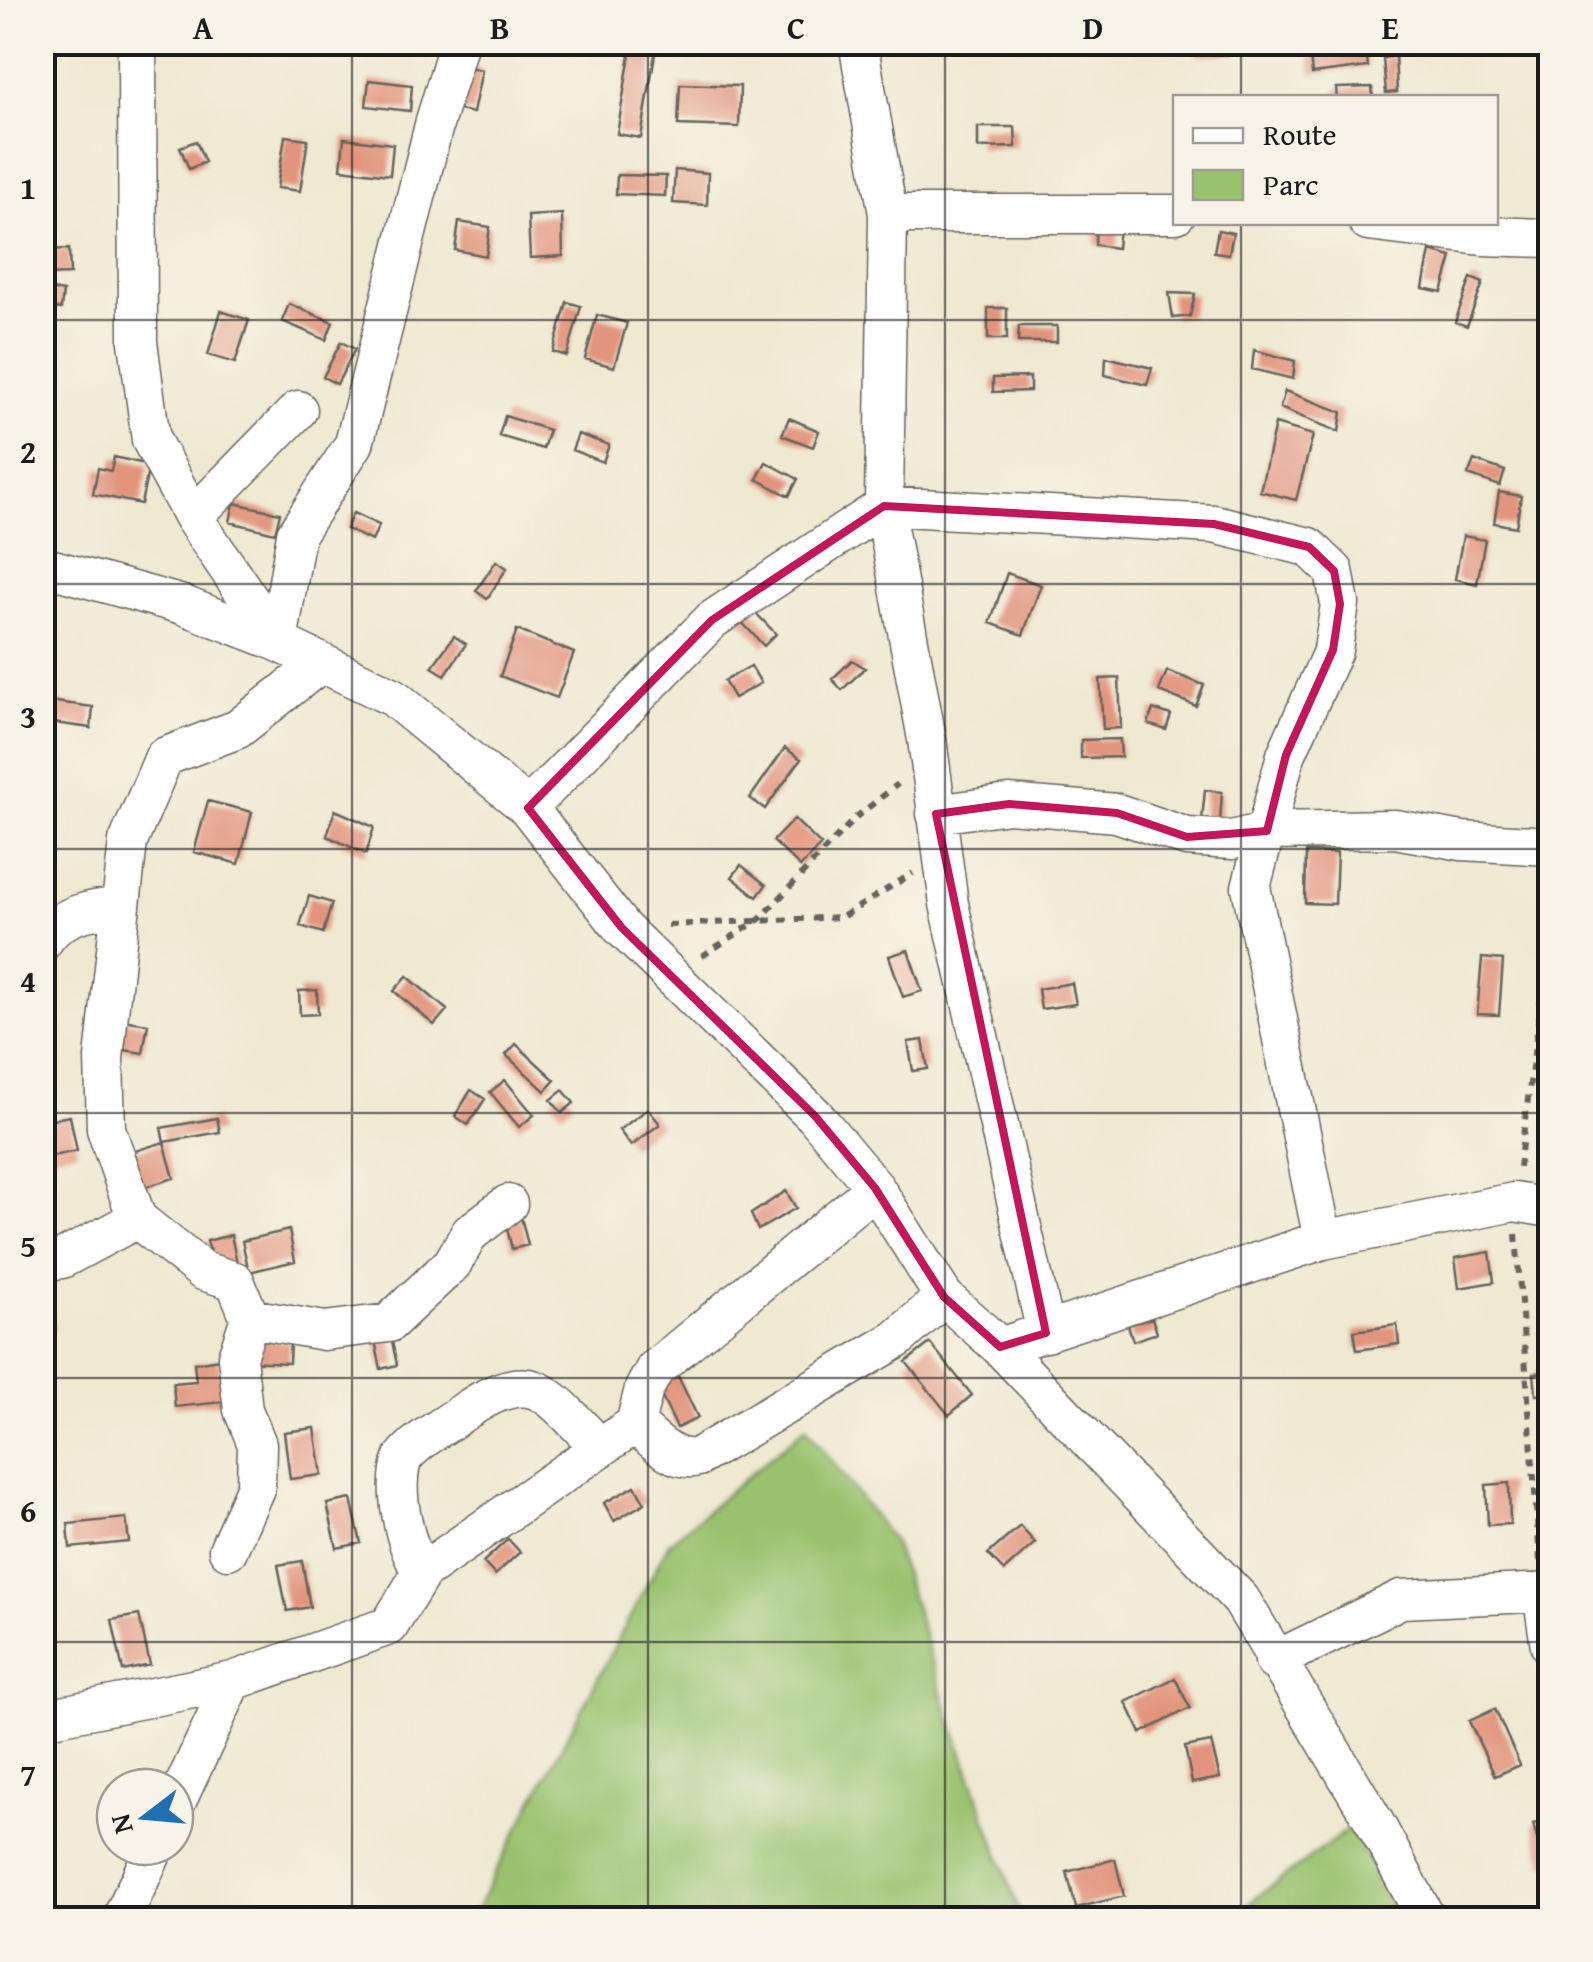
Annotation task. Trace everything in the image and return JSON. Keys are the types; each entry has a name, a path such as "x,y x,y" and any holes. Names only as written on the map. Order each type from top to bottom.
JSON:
{"street":[{"path":"137,42 138,342 151,440 193,518 278,642"},
{"path":"278,642 296,534 354,444 434,121 459,42"},
{"path":"858,42 888,214 884,506 927,738 949,904 1046,1333"},
{"path":"888,214 1173,214"},
{"path":"1392,225 1482,236 1550,238"},
{"path":"193,518 298,410"},
{"path":"528,808 712,620 884,506 1214,524 1308,547 1334,571 1340,604 1334,650 1286,755 1251,888 1323,1240"},
{"path":"42,566 183,606 278,642 393,697 528,808 622,928 815,1116 874,1188 944,1297 1000,1347 1241,1600 1375,1823 1427,1920"},
{"path":"228,1550 256,1486 256,1444 243,1410 237,1357 250,1318 236,1282 204,1271 137,1219 106,1129 104,1058 128,842 164,757 238,729 321,663"},
{"path":"936,814 1009,804 1117,813 1186,837 1232,840 1267,831 1395,829 1462,841 1550,846"},
{"path":"42,943 50,930 66,918 121,907"},
{"path":"42,1719 233,1682 389,1626 422,1572 635,1424 644,1389 655,1369 874,1188"},
{"path":"250,1318 324,1331 389,1323 452,1264 470,1233 508,1204"},
{"path":"1000,1347 1323,1240 1532,1205"},
{"path":"42,1262 62,1259 137,1219"},
{"path":"635,1424 670,1452 688,1460 698,1457 897,1339 944,1297"},
{"path":"422,1572 409,1542 398,1471 409,1451 473,1406 516,1385 541,1390 601,1448"},
{"path":"1274,1660 1401,1599 1546,1592 1550,1646"},
{"path":"193,1767 233,1682"},
{"path":"121,1920 146,1867"}],"path":[{"path":"671,976 760,918 854,818 901,781 927,738"},
{"path":"622,928 760,918 842,918 914,872 949,904"},
{"path":"1546,1592 1532,1205 1550,932"}],"highlighted area":[{"path":"884,506 1214,524 1309,547 1334,571 1340,604 1333,650 1286,755 1267,831 1187,837 1117,813 1009,804 936,814 1046,1333 1000,1347 944,1297 875,1188 815,1116 622,928 528,808 712,620"}],"green space":[{"path":"806,1427 894,1543 950,1718 1022,1919 471,1919 669,1543"},
{"path":"1351,1827 1401,1919 1228,1919"}],"building":[{"path":"632,42 657,42 641,138 617,134"},
{"path":"1197,42 1235,42 1236,54 1197,55"},
{"path":"1366,52 1368,67 1312,74 1310,56"},
{"path":"1395,56 1397,92 1386,93 1383,58"},
{"path":"459,65 482,70 473,113 450,108"},
{"path":"369,80 412,85 410,111 366,106"},
{"path":"680,84 740,86 739,127 678,125"},
{"path":"1372,87 1373,95 1337,95 1336,88"},
{"path":"978,127 1015,127 1016,147 978,148"},
{"path":"285,136 308,139 300,191 277,188"},
{"path":"344,138 393,144 390,175 341,169"},
{"path":"196,141 205,162 189,169 180,147"},
{"path":"675,170 708,173 707,205 673,203"},
{"path":"617,175 666,176 665,196 616,194"},
{"path":"562,214 563,256 530,258 528,216"},
{"path":"459,222 490,227 486,256 455,250"},
{"path":"1096,224 1119,227 1117,248 1095,245"},
{"path":"1218,230 1233,233 1229,254 1214,252"},
{"path":"69,249 70,274 42,275 42,250"},
{"path":"1430,251 1452,257 1442,292 1423,288"},
{"path":"1471,278 1483,283 1467,326 1455,322"},
{"path":"42,288 63,292 61,309 42,307"},
{"path":"1169,293 1195,294 1190,316 1173,318"},
{"path":"567,302 581,306 567,356 553,352"},
{"path":"289,304 333,322 326,340 282,321"},
{"path":"988,308 1007,308 1007,339 988,339"},
{"path":"221,311 249,320 235,363 208,355"},
{"path":"597,315 627,323 614,367 585,359"},
{"path":"1019,326 1057,326 1057,342 1018,342"},
{"path":"341,342 355,349 337,384 323,377"},
{"path":"1254,350 1295,361 1293,379 1252,369"},
{"path":"1106,357 1152,368 1147,385 1105,375"},
{"path":"1030,377 1030,391 993,392 993,378"},
{"path":"1285,391 1342,412 1339,432 1280,408"},
{"path":"505,416 549,430 543,449 499,436"},
{"path":"789,418 819,431 813,447 782,435"},
{"path":"1275,424 1313,435 1296,500 1260,491"},
{"path":"578,434 609,445 603,462 572,450"},
{"path":"114,457 149,465 141,504 93,494 98,468 111,471"},
{"path":"1474,460 1505,471 1500,486 1468,475"},
{"path":"766,462 798,479 789,496 757,479"},
{"path":"1499,492 1521,496 1516,527 1494,523"},
{"path":"234,503 280,513 275,533 230,522"},
{"path":"353,513 379,525 372,541 346,529"},
{"path":"1463,536 1485,540 1477,584 1455,579"},
{"path":"496,561 507,568 487,599 476,591"},
{"path":"1007,573 1041,585 1023,635 990,623"},
{"path":"750,607 776,634 764,646 738,618"},
{"path":"517,630 574,653 557,698 500,676"},
{"path":"454,636 466,644 445,675 432,667"},
{"path":"852,660 865,668 842,690 832,679"},
{"path":"751,666 761,683 734,698 724,681"},
{"path":"1167,671 1204,685 1196,706 1159,691"},
{"path":"1119,678 1121,728 1103,729 1100,679"},
{"path":"49,701 93,707 91,728 46,722"},
{"path":"1153,709 1171,715 1166,730 1148,724"},
{"path":"1120,739 1121,757 1081,758 1081,740"},
{"path":"785,748 801,759 765,809 750,798"},
{"path":"1205,790 1222,792 1220,822 1202,820"},
{"path":"208,801 252,812 239,864 194,852"},
{"path":"335,810 374,827 366,854 327,836"},
{"path":"794,819 821,845 800,867 773,841"},
{"path":"1306,852 1337,853 1335,904 1305,903"},
{"path":"741,865 766,885 757,897 732,877"},
{"path":"309,896 332,903 323,933 300,926"},
{"path":"908,950 922,991 903,997 889,956"},
{"path":"1482,958 1503,960 1499,1015 1477,1014"},
{"path":"407,976 447,1010 434,1025 394,991"},
{"path":"1072,983 1076,1004 1041,1009 1038,989"},
{"path":"317,990 318,1014 300,1015 299,991"},
{"path":"123,1020 148,1024 143,1053 118,1049"},
{"path":"923,1040 928,1069 913,1071 908,1042"},
{"path":"516,1044 555,1080 545,1091 506,1055"},
{"path":"505,1080 534,1115 519,1127 490,1092"},
{"path":"471,1090 485,1099 468,1125 455,1116"},
{"path":"563,1090 574,1103 562,1113 551,1100"},
{"path":"648,1109 660,1124 631,1146 619,1130"},
{"path":"70,1116 77,1151 42,1158 42,1121"},
{"path":"217,1118 220,1132 164,1142 161,1128"},
{"path":"164,1142 174,1178 136,1190 125,1154"},
{"path":"786,1191 796,1208 758,1230 751,1214"},
{"path":"521,1217 528,1245 512,1249 505,1221"},
{"path":"289,1230 295,1261 249,1272 242,1241"},
{"path":"231,1235 237,1263 214,1269 207,1241"},
{"path":"1490,1252 1494,1282 1459,1288 1455,1258"},
{"path":"50,1304 55,1329 42,1331 42,1306"},
{"path":"1152,1318 1157,1333 1133,1341 1128,1325"},
{"path":"1397,1325 1399,1344 1357,1350 1354,1331"},
{"path":"390,1332 397,1365 381,1369 374,1336"},
{"path":"248,1338 290,1342 289,1363 246,1361"},
{"path":"930,1343 972,1395 949,1415 906,1362"},
{"path":"219,1359 224,1402 175,1407 173,1383 196,1381 194,1363"},
{"path":"676,1372 698,1418 677,1428 655,1383"},
{"path":"1550,1372 1550,1394 1536,1395 1534,1373"},
{"path":"315,1428 322,1475 290,1479 284,1432"},
{"path":"1509,1483 1510,1524 1488,1525 1486,1485"},
{"path":"635,1486 645,1503 614,1521 604,1503"},
{"path":"351,1499 361,1543 337,1548 327,1504"},
{"path":"126,1518 129,1542 70,1548 68,1524"},
{"path":"1020,1526 1035,1543 1004,1571 988,1554"},
{"path":"508,1539 520,1552 495,1575 483,1562"},
{"path":"302,1561 310,1607 287,1611 278,1565"},
{"path":"139,1615 150,1665 123,1671 112,1620"},
{"path":"1175,1678 1190,1708 1141,1733 1126,1702"},
{"path":"1495,1709 1520,1765 1495,1776 1469,1721"},
{"path":"1211,1742 1220,1778 1192,1783 1185,1747"},
{"path":"1550,1820 1550,1863 1544,1865 1533,1824"},
{"path":"1115,1859 1124,1896 1076,1908 1067,1872"}]}
